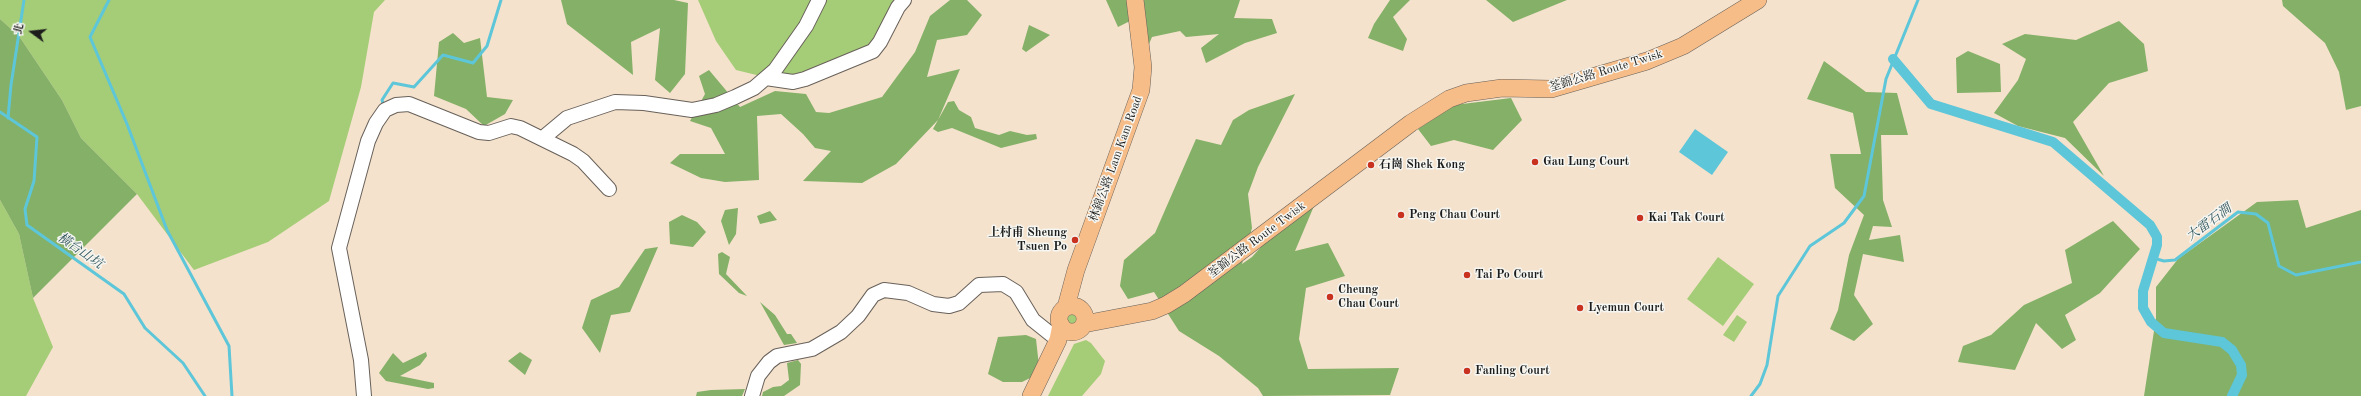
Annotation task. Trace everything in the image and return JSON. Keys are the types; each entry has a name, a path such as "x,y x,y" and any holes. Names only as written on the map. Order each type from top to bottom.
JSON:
{"main road":[{"name":"林錦公路 Lam Kam Road","path":"1031,396 1062,332 1060,315 1080,311 1076,270 1140,90 1143,67 1135,0"},
{"name":"荃錦公路 Route Twisk","path":"1062,332 1078,331 1080,311 1152,310 1166,305 1184,294 1443,102 1458,95 1502,88 1512,90 1551,89 1647,61 1682,46 1758,0"}],"street":[{"path":"543,138 567,118 615,102 702,109 735,97 754,88 775,70 787,55 819,0"},
{"path":"766,78 794,82 805,79 873,51 880,42 898,6 904,0"},
{"path":"364,396 361,360 339,248 365,151 372,132 381,115 390,107 409,104 479,132 488,133 511,126 543,138 583,161 610,189"},
{"path":"752,396 758,376 769,362 778,356 812,349 841,332 858,316 874,295 884,290 908,293 934,304 949,306 959,303 969,291 979,284 1003,284 1016,292 1033,320 1062,332"}],"green space":[{"path":"0,0 385,0 374,12 361,87 329,201 268,242 194,270 137,194 81,138 62,100 19,36 0,19"},
{"path":"561,0 674,0 688,3 685,74 670,93 655,80 660,28 631,42 633,75 567,24"},
{"path":"698,0 895,0 890,18 870,47 785,82 736,70 716,41"},
{"path":"950,0 967,0 982,15 967,35 937,40 927,77 960,69 938,120 896,164 862,183 803,181 831,151 815,148 803,134 781,114 757,116 759,180 725,182 701,178 670,163 680,154 725,154 711,128 690,121 705,94 699,76 709,70 740,107 775,91 806,94 816,112 829,113 882,97 915,52 930,16"},
{"path":"1106,0 1240,0 1234,18 1272,19 1277,33 1245,43 1206,63 1201,48 1219,34 1186,37 1180,31 1152,37 1147,49 1130,21 1118,27"},
{"path":"1390,0 1410,0 1393,17 1407,39 1403,51 1368,38 1374,24"},
{"path":"1486,0 1567,0 1513,22"},
{"path":"2282,0 2361,0 2361,106 2346,110 2339,72 2325,43 2283,6"},
{"path":"0,19 19,36 62,100 81,138 137,194 33,298 19,234 0,200"},
{"path":"2119,21 2144,44 2148,71 2109,83 2073,122 2104,176 2065,138 2018,126 1994,113 2018,80 2026,59 2002,44 2025,34 2076,40"},
{"path":"1029,25 1050,35 1026,52 1022,49"},
{"path":"453,33 464,43 480,38 487,97 513,100 505,114 484,126 466,109 434,96 439,42"},
{"path":"1968,51 2000,64 2001,92 1957,93 1956,58"},
{"path":"1824,61 1866,92 1897,93 1908,135 1881,135 1883,200 1892,227 1873,226 1869,240 1900,235 1904,262 1863,254 1854,295 1873,324 1854,341 1830,329 1838,310 1849,255 1864,215 1835,188 1830,154 1861,154 1853,113 1807,99"},
{"path":"1295,94 1258,167 1248,194 1252,228 1242,264 1252,257 1270,237 1314,206 1295,251 1328,243 1345,276 1306,288 1299,339 1308,369 1399,368 1390,395 1263,396 1258,388 1219,356 1179,331 1154,292 1128,299 1120,286 1124,260 1155,233 1196,139 1221,145 1233,120 1249,110"},
{"path":"1511,98 1522,120 1493,150 1454,140 1431,146 1418,129 1454,105"},
{"path":"954,101 959,110 971,117 975,128 999,135 1010,131 1027,135 1036,134 1037,139 1001,148 952,128 938,132 933,129 948,102"},
{"path":"0,200 19,234 33,298 53,347 26,396 0,396"},
{"path":"2298,200 2306,228 2361,210 2361,396 2144,396 2156,318 2156,287 2178,259 2257,202"},
{"path":"738,208 736,234 729,245 721,221 725,210"},
{"path":"770,211 777,220 760,224 757,216"},
{"path":"682,215 697,222 706,232 693,247 670,244 669,222"},
{"path":"2113,221 2140,249 2100,293 2065,315 2076,340 2062,349 2036,323 2015,370 1958,362 1963,346 1991,335 2024,305 2072,283 2065,250"},
{"path":"658,247 630,312 611,315 600,353 582,328 591,300 619,287 645,249"},
{"path":"722,252 730,257 726,274 747,296 739,293 719,274 718,254"},
{"path":"1718,257 1754,284 1723,326 1687,299"},
{"path":"760,302 775,315 787,334 791,334 797,343 784,345"},
{"path":"1071,314 1075,314 1079,320 1075,326 1071,326 1067,322 1067,318"},
{"path":"1737,315 1747,322 1734,342 1723,335"},
{"path":"1026,335 1036,339 1039,366 1032,377 1022,382 1003,382 988,374 998,337"},
{"path":"1086,340 1091,343 1105,361 1101,374 1082,396 1048,396 1074,344"},
{"path":"426,352 427,356 420,365 400,376 434,383 434,388 428,389 386,381 379,373 393,353 403,363"},
{"path":"520,352 532,360 525,375 508,361"},
{"path":"798,360 801,364 800,385 784,396 762,396 763,392 773,387 781,386 789,380 787,363"},
{"path":"745,389 742,396 696,396 697,392 711,390"}],"water":[{"path":"1695,129 1728,152 1712,175 1679,152"}],"waterway":[{"path":"8,118 11,85 24,0"},
{"path":"109,0 90,37 127,124 167,230 229,346 232,396"},
{"path":"384,106 382,100 393,83 414,87 443,55 473,63 487,46 501,0"},
{"path":"1751,396 1760,384 1767,365 1778,296 1810,246 1844,223 1864,196 1886,79 1918,0"},
{"path":"1893,59 1931,104 2053,142 2150,225 2157,237 2157,245 2143,291 2143,308 2151,322 2164,333 2222,342 2232,350 2241,365 2242,375 2232,396"},
{"name":"橫台山坑","path":"0,112 37,137 34,181 25,209 27,225 124,294 145,328 183,363 205,396"},
{"name":"大雷石澗","path":"2153,258 2164,261 2175,260 2238,212 2256,214 2268,223 2279,266 2296,275 2361,262"}],"place":[{"name":"Gau Lung Court","path":"1535,162"},
{"name":"石崗 Shek Kong","path":"1371,165"},
{"name":"Peng Chau Court","path":"1401,215"},
{"name":"Kai Tak Court","path":"1640,218"},
{"name":"上村甫 Sheung Tsuen Po","path":"1075,240"},
{"name":"Tai Po Court","path":"1467,275"},
{"name":"Cheung Chau Court","path":"1330,297"},
{"name":"Lyemun Court","path":"1580,308"},
{"name":"Fanling Court","path":"1467,371"}]}
